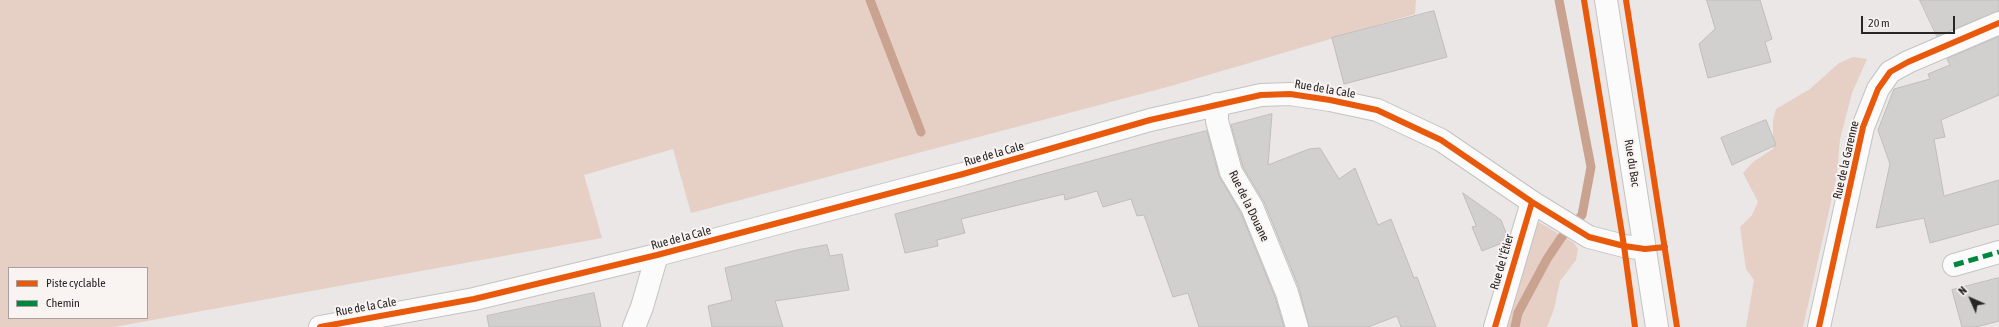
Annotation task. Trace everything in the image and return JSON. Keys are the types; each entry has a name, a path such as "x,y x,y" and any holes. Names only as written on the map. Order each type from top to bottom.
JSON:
{"street":[{"name":"Rue du Bac","path":"1606,0 1657,327"},
{"name":"Rue de la Garenne","path":"1819,327 1863,127 1878,89 1890,72 1908,62 1999,24"},
{"name":"Rue de la Cale","path":"320,327 474,299 657,256 963,174 1150,120 1261,95 1290,94 1330,100 1377,110 1441,140 1540,207 1589,237 1624,246 1645,249"},
{"name":"Rue de la Douane","path":"1217,104 1218,121 1231,172 1255,214 1287,292 1297,327"},
{"name":"Rue de l'Étier","path":"1496,327 1540,207"},
{"path":"1954,265 1999,252"},
{"path":"634,327 642,307 657,256"}],"shaded area":[{"path":"0,0 1416,0 1415,14 1171,86 691,213 673,149 584,175 602,238 114,327 0,327"},
{"path":"1853,57 1867,59 1852,93 1840,139 1837,175 1803,327 1746,327 1754,280 1746,269 1740,227 1752,215 1758,202 1743,173 1753,162 1773,149 1773,120 1776,109 1810,89 1839,63"},
{"path":"1537,221 1574,243 1578,249 1576,260 1560,281 1554,309 1547,327 1503,327"}],"building":[{"path":"1707,0 1760,0 1772,39 1765,42 1771,62 1708,78 1699,44 1715,29"},
{"path":"1920,0 1999,0 1999,11 1937,36"},
{"path":"1434,11 1447,57 1344,84 1332,38"},
{"path":"1999,37 1999,95 1941,120 1945,137 1934,139 1944,196 1999,180 1999,224 1930,243 1924,218 1876,228 1890,164 1878,130 1894,89 1930,79 1928,74 1950,65 1947,59"},
{"path":"1272,114 1268,165 1309,149 1320,148 1339,179 1355,168 1378,225 1391,219 1414,278 1417,277 1436,327 1401,327 1397,316 1368,327 1309,327 1299,288 1264,202 1243,167 1231,125"},
{"path":"1766,120 1776,145 1732,165 1721,138"},
{"path":"1207,131 1219,176 1241,213 1275,297 1284,327 1199,327 1188,293 1173,297 1144,215 1137,216 1131,199 1103,207 1097,191 1065,200 1064,194 961,219 965,233 937,240 938,246 905,253 895,214"},
{"path":"1463,193 1501,220 1508,238 1507,241 1482,251 1472,227 1476,226"},
{"path":"827,245 830,256 842,254 849,290 775,301 783,327 712,327 708,306 732,300 725,268 797,250"},
{"path":"1999,278 1999,321 1976,327 1962,327 1952,290"},
{"path":"594,293 601,327 489,327 487,316"}],"waterway":[{"path":"870,0 921,132"},
{"path":"1515,327 1518,313 1547,259 1561,238 1582,215 1591,167 1559,0"}],"marked path":[{"path":"1954,265 1999,252"}],"cycle path":[{"path":"1584,0 1624,246 1635,327"},
{"path":"1626,0 1677,327"},
{"path":"1819,327 1863,127 1878,89 1890,72 1908,62 1999,23"},
{"path":"320,327 474,299 657,255 963,174 1150,120 1261,95 1290,94 1330,100 1377,110 1441,140 1532,202 1589,237 1624,246 1645,249 1665,247"},
{"path":"1495,327 1532,202"}]}
